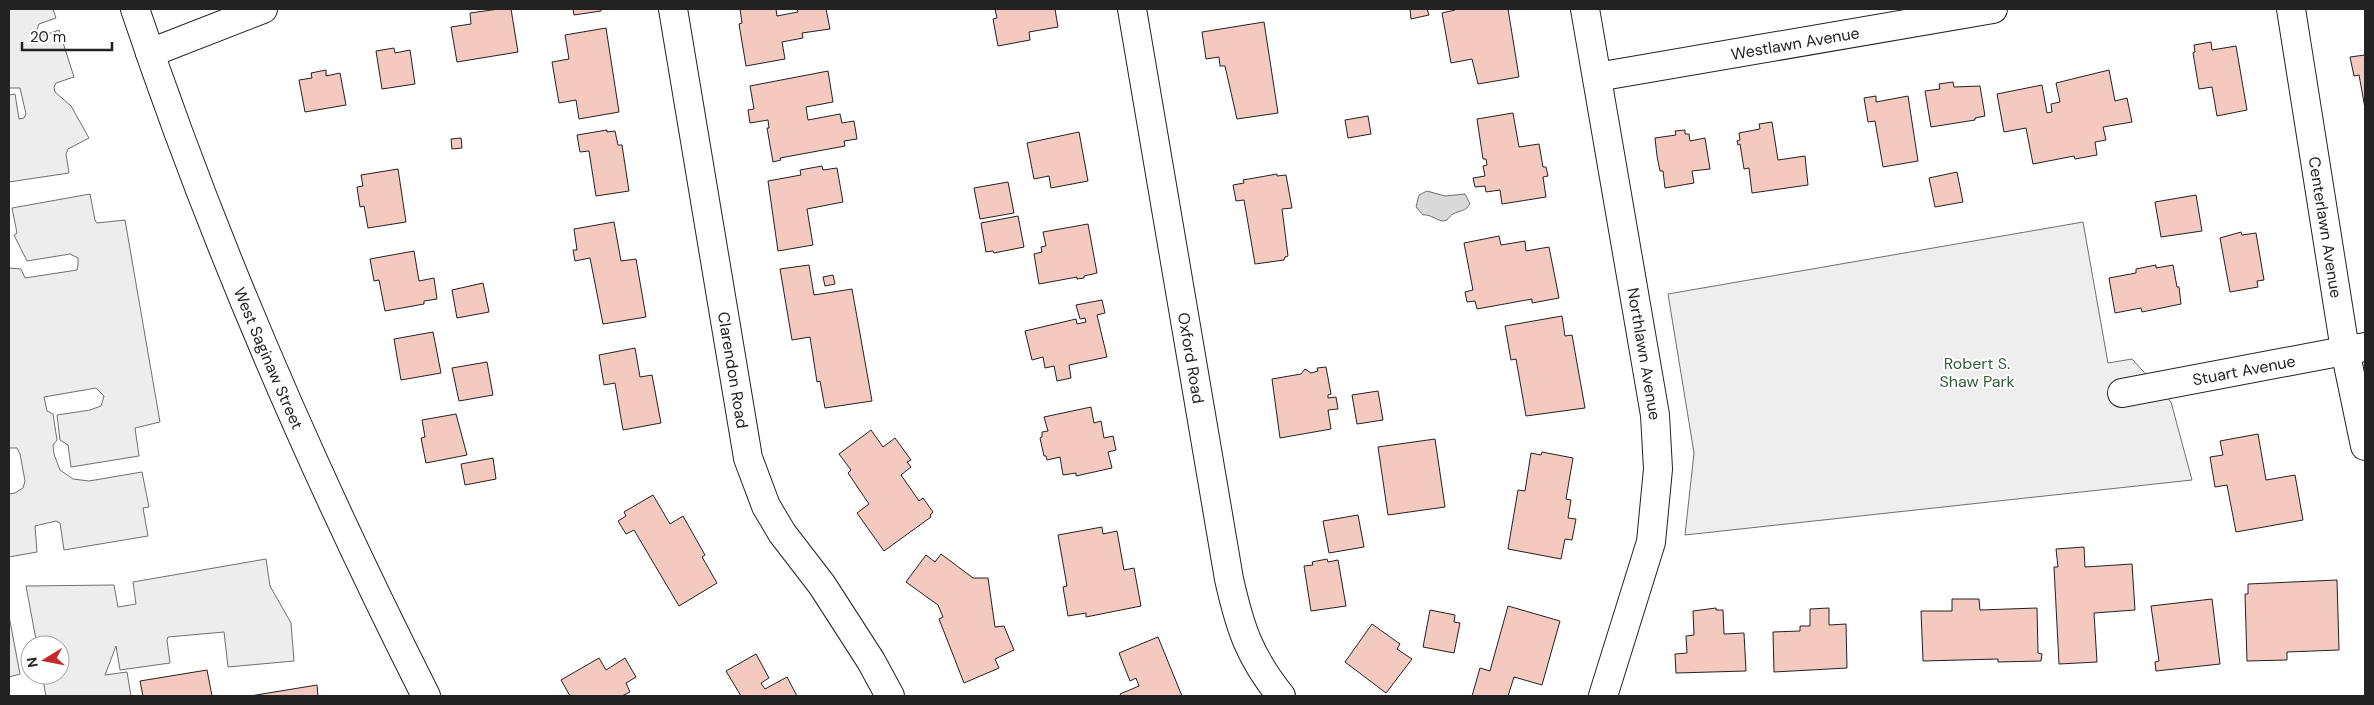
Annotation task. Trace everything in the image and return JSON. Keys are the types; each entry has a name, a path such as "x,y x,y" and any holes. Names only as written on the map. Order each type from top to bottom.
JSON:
{"street":[{"name":"West Saginaw Street","path":"135,9 229,264 298,430 367,580 426,696"},
{"path":"150,53 263,9"},
{"name":"Clarendon Road","path":"673,9 748,458 766,506 782,533 822,585 871,661 890,696"},
{"name":"Oxford Road","path":"1132,9 1228,579 1245,642 1268,680 1281,696"},
{"name":"Northlawn Avenue","path":"1585,9 1655,415 1658,469 1651,542 1603,696"},
{"name":"Westlawn Avenue","path":"1597,78 1993,9"},
{"name":"Centerlawn Avenue","path":"2291,9 2355,348 2365,446"},
{"name":"Stuart Avenue","path":"2122,393 2355,348"}],"green space":[{"name":"Robert S. Shaw Park","path":"2083,222 2108,363 2132,359 2171,402 2192,480 1685,535 1694,453 1668,294"}],"shaded area":[{"path":"9,9 53,9 56,18 39,24 36,32 40,35 45,35 59,30 74,77 56,83 54,87 55,92 71,106 89,138 68,149 66,154 69,173 9,182 9,95 15,94 19,119 24,118 26,114 20,88 9,88"},
{"path":"1427,191 1445,196 1465,194 1470,204 1443,221 1423,215 1416,207 1419,195"},
{"path":"90,194 97,223 125,220 160,422 135,428 139,456 71,467 68,445 60,440 57,415 90,410 101,406 104,396 96,388 44,397 47,411 53,414 57,440 53,445 54,454 60,470 73,479 89,481 142,472 149,507 143,508 148,536 64,550 60,523 56,521 35,526 37,552 9,557 9,494 23,488 25,481 20,454 17,448 9,448 9,268 21,269 25,278 77,270 78,265 78,258 70,254 27,261 14,235 17,233 12,208"},
{"path":"266,559 270,586 291,623 294,661 228,667 224,632 168,637 170,663 120,670 116,646 105,675 127,672 131,696 46,696 44,685 70,685 70,635 35,635 26,586 114,585 118,607 136,604 133,582"},
{"path":"9,616 20,674 9,677"}],"building":[{"path":"511,9 518,52 457,62 451,27 471,24 470,13"},
{"path":"573,9 601,9 601,11 574,15"},
{"path":"740,9 776,9 777,16 798,12 797,9 826,9 830,29 802,33 803,38 782,42 785,59 746,66 739,24 742,23"},
{"path":"995,9 1055,9 1058,27 1029,32 1030,40 998,46 993,19 997,18"},
{"path":"1410,9 1427,9 1429,15 1411,19"},
{"path":"1455,9 1508,9 1519,77 1478,84 1472,59 1451,63 1442,13"},
{"path":"1264,22 1278,113 1237,119 1225,66 1220,66 1219,57 1206,59 1202,32"},
{"path":"606,28 619,112 579,119 576,100 559,103 552,62 569,59 565,35"},
{"path":"2211,42 2212,50 2236,46 2247,110 2217,116 2212,87 2199,89 2193,53 2195,52 2194,45"},
{"path":"394,48 395,53 410,50 415,84 382,89 376,51"},
{"path":"2365,55 2365,108 2359,75 2354,76 2350,57"},
{"path":"326,70 326,76 340,73 346,105 305,112 299,80 312,78 311,73"},
{"path":"2109,70 2115,101 2127,98 2132,122 2103,127 2106,140 2095,142 2097,155 2075,159 2074,156 2033,164 2026,128 2004,132 1997,94 2042,85 2047,113 2052,112 2051,104 2060,102 2056,83"},
{"path":"828,71 833,102 806,107 808,120 840,114 842,123 854,121 857,139 844,141 845,146 780,158 781,160 773,162 767,128 769,128 768,120 750,123 748,110 754,109 750,86"},
{"path":"1953,82 1954,87 1980,86 1985,116 1975,118 1975,120 1931,127 1925,91 1940,89 1939,84"},
{"path":"1876,96 1876,102 1908,96 1918,161 1883,167 1875,121 1868,122 1864,98"},
{"path":"1513,113 1519,147 1539,144 1543,167 1546,167 1548,176 1543,177 1546,197 1502,204 1500,190 1486,192 1485,186 1475,187 1473,178 1485,176 1483,166 1487,165 1486,159 1483,159 1477,119"},
{"path":"1368,116 1371,134 1348,138 1345,120"},
{"path":"1772,122 1778,160 1805,156 1808,185 1752,193 1749,168 1744,169 1740,144 1738,145 1737,141 1740,140 1739,133 1760,129 1759,124"},
{"path":"607,130 607,132 615,131 618,145 622,145 629,191 596,196 589,151 580,152 577,135"},
{"path":"1685,130 1685,134 1689,134 1690,141 1705,138 1710,169 1692,171 1694,183 1665,188 1663,171 1660,171 1657,156 1655,138 1676,135 1675,131"},
{"path":"1079,132 1088,181 1051,188 1049,176 1034,179 1027,143"},
{"path":"461,138 462,148 452,149 451,139"},
{"path":"822,166 823,170 837,168 843,202 807,209 813,245 778,251 768,181 801,175 800,170"},
{"path":"398,169 406,222 368,228 364,206 360,207 357,187 363,186 361,175"},
{"path":"1957,172 1963,202 1935,207 1929,178"},
{"path":"1277,174 1277,176 1286,175 1292,208 1282,209 1288,256 1284,260 1255,264 1244,200 1236,201 1233,185 1244,183 1243,180"},
{"path":"1008,182 1014,213 980,219 974,188"},
{"path":"2196,195 2202,231 2161,237 2155,202"},
{"path":"1018,216 1024,247 994,253 993,251 986,252 981,223"},
{"path":"614,222 621,261 636,259 646,317 603,324 590,258 575,261 573,250 577,250 574,229"},
{"path":"1088,224 1097,273 1084,276 1084,278 1077,279 1077,277 1039,284 1034,254 1042,252 1041,247 1046,246 1043,232"},
{"path":"2241,232 2242,235 2256,233 2264,280 2257,281 2258,287 2230,292 2220,238"},
{"path":"1499,236 1501,245 1525,241 1526,251 1549,247 1559,298 1532,303 1532,299 1477,309 1475,301 1467,302 1465,292 1473,290 1464,243"},
{"path":"414,251 419,281 434,278 437,299 424,301 424,304 385,311 379,280 374,281 370,259"},
{"path":"809,265 814,295 852,289 872,401 825,408 820,381 817,382 810,337 792,340 780,269"},
{"path":"2156,265 2156,268 2173,265 2181,304 2142,312 2141,308 2115,313 2109,278 2136,273 2136,269"},
{"path":"833,275 835,284 825,286 823,277"},
{"path":"483,283 489,312 457,318 452,290"},
{"path":"1102,300 1105,313 1097,315 1107,357 1069,365 1071,378 1057,381 1054,366 1045,368 1043,357 1032,360 1025,331 1076,319 1077,324 1086,322 1085,318 1080,319 1076,305"},
{"path":"1562,316 1565,336 1572,335 1585,408 1526,416 1516,359 1511,360 1505,326"},
{"path":"433,332 441,373 401,380 394,339"},
{"path":"635,348 640,377 652,375 661,423 623,430 615,383 604,385 599,355"},
{"path":"487,362 493,395 459,401 452,368"},
{"path":"1326,367 1331,394 1328,395 1328,398 1336,397 1338,409 1328,410 1331,429 1280,438 1272,379 1301,374 1305,369 1311,373 1318,371 1317,368"},
{"path":"1378,391 1383,420 1357,424 1352,395"},
{"path":"1091,407 1094,423 1101,421 1104,438 1113,436 1116,450 1108,452 1112,468 1076,476 1076,473 1063,475 1060,457 1047,460 1046,456 1044,456 1040,438 1042,437 1042,432 1048,431 1044,417"},
{"path":"456,414 467,455 426,463 421,438 425,437 422,420"},
{"path":"871,430 883,447 895,438 911,460 907,462 911,467 901,475 919,501 923,498 933,512 930,515 931,517 884,551 857,513 869,504 848,473 851,470 839,454"},
{"path":"2258,434 2266,480 2295,475 2303,520 2236,532 2227,485 2215,487 2210,457 2223,455 2220,441"},
{"path":"1435,439 1445,507 1388,515 1378,447"},
{"path":"1542,452 1573,458 1566,499 1571,500 1568,518 1576,519 1572,540 1565,539 1561,559 1508,549 1518,490 1525,491 1531,453 1541,455"},
{"path":"493,458 496,479 465,485 461,464"},
{"path":"653,495 670,524 683,516 705,555 702,557 717,583 679,606 634,530 626,534 618,521 626,516 624,512"},
{"path":"1358,515 1364,547 1329,553 1323,521"},
{"path":"1102,527 1103,534 1117,531 1124,570 1134,568 1141,606 1086,617 1086,613 1068,616 1063,587 1067,586 1058,535"},
{"path":"2084,547 2085,567 2132,564 2135,610 2094,613 2097,662 2059,664 2054,567 2058,567 2056,549"},
{"path":"941,554 973,578 988,578 995,627 1004,626 1014,650 995,659 999,668 964,683 939,619 943,617 938,605 906,582 926,555 935,562"},
{"path":"1327,559 1328,562 1338,560 1346,606 1311,611 1304,566 1313,565 1312,562"},
{"path":"2337,580 2339,650 2287,652 2287,660 2247,661 2245,594 2248,594 2248,584"},
{"path":"1952,599 1979,599 1980,610 2037,608 2038,653 2042,654 2041,661 1998,662 1998,659 1923,661 1921,611 1952,611"},
{"path":"2212,599 2220,664 2156,671 2155,662 2159,661 2151,606"},
{"path":"1508,606 1560,621 1542,685 1514,677 1508,696 1472,696 1480,668 1490,671"},
{"path":"1716,608 1716,610 1723,610 1724,634 1744,633 1746,671 1676,673 1675,654 1687,653 1686,636 1694,635 1693,611"},
{"path":"1829,608 1829,625 1846,624 1847,668 1774,672 1773,632 1800,631 1800,626 1810,626 1810,609"},
{"path":"1430,610 1455,615 1454,622 1460,623 1454,653 1423,647"},
{"path":"1372,624 1400,644 1397,649 1412,659 1386,693 1345,662"},
{"path":"1158,637 1182,696 1121,696 1120,694 1139,686 1136,678 1130,681 1119,653"},
{"path":"756,654 769,678 761,683 765,689 787,677 797,696 741,696 726,671"},
{"path":"599,658 606,670 625,658 636,677 626,683 630,692 622,696 570,696 561,680"},
{"path":"207,670 212,696 143,696 140,681"},
{"path":"317,685 318,696 250,696"}]}
